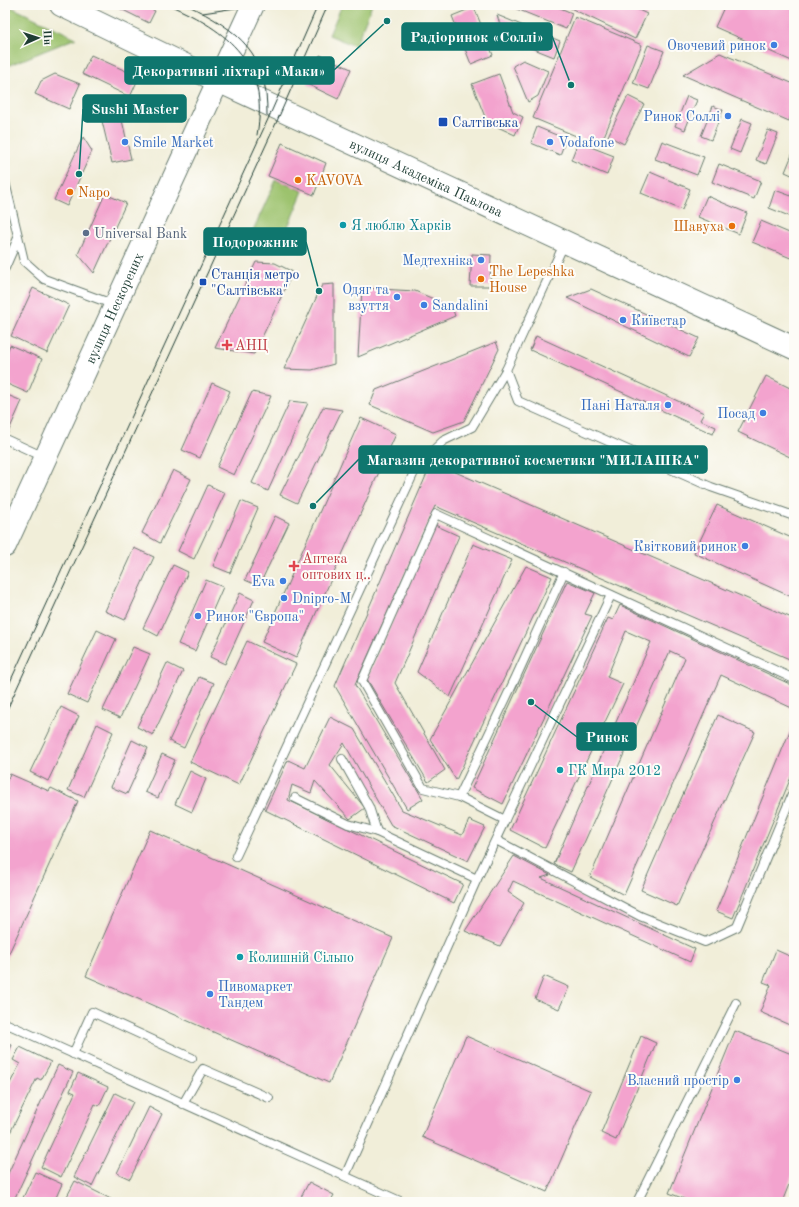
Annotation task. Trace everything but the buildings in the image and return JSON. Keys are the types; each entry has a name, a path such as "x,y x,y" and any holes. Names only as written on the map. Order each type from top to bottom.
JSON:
{"main road":[{"name":"вулиця Академіка Павлова","path":"61,5 218,81 794,348"},
{"name":"вулиця Нескорених","path":"5,546 253,5"}],"lane":[{"path":"5,182 24,261 44,279 115,306"},
{"path":"5,268 18,238"},
{"path":"236,856 417,466 443,441 472,427 506,370 565,242"},
{"path":"506,370 518,401 711,487 794,516"},
{"path":"5,439 46,457"},
{"path":"505,820 459,797 423,788 362,681 436,514 794,679"},
{"path":"459,797 564,572"},
{"path":"345,1176 477,879 610,595"},
{"path":"342,759 369,807 377,832"},
{"path":"496,840 640,916 705,942 737,926 794,790"},
{"path":"295,798 348,824 377,832 477,879"},
{"path":"637,1202 736,1003"},
{"path":"72,1054 92,1012 192,1058"},
{"path":"5,1023 345,1176 389,1199 402,1202"},
{"path":"183,1104 203,1069 269,1098"}],"green space":[{"path":"5,5 7,5 76,38 5,67"},
{"path":"342,5 372,5 355,46 329,35"},
{"path":"276,180 303,191 282,241 250,237"}],"tram line":[{"path":"169,5 210,26 227,39 240,53 251,70 257,88 259,110 257,135"},
{"path":"187,5 222,24 247,46 256,60 262,75 266,94 267,115"},
{"path":"203,13 255,5"},
{"path":"5,693 269,117 318,5"},
{"path":"5,714 277,121 328,5"}],"place":[{"name":"Декоративні ліхтарі «Маки»","path":"387,21"},
{"name":"Овочевий ринок","path":"774,45"},
{"name":"Радіоринок «Соллі»","path":"571,85"},
{"name":"Ринок Соллі","path":"728,116"},
{"name":"Салтівська","path":"443,122"},
{"name":"Smile Market","path":"125,142"},
{"name":"Vodafone","path":"550,142"},
{"name":"Sushi Master","path":"79,174"},
{"name":"KAVOVA","path":"298,180"},
{"name":"Napo","path":"70,192"},
{"name":"Я люблю Харків","path":"343,225"},
{"name":"Шавуха","path":"732,226"},
{"name":"Universal Bank","path":"86,233"},
{"name":"Медтехніка","path":"481,260"},
{"name":"The Lepeshka House","path":"481,279"},
{"name":"Станція метро \"Салтівська\"","path":"203,282"},
{"name":"Подорожник","path":"319,291"},
{"name":"Одяг та взуття","path":"397,297"},
{"name":"Sandalini","path":"424,305"},
{"name":"Київстар","path":"623,320"},
{"name":"АНЦ","path":"227,345"},
{"name":"Пані Наталя","path":"668,405"},
{"name":"Посад","path":"763,413"},
{"name":"Магазин декоративної косметики \"МИЛАШКА\"","path":"313,506"},
{"name":"Квітковий ринок","path":"745,546"},
{"name":"Аптека оптових ц‥","path":"294,566"},
{"name":"Eva","path":"283,581"},
{"name":"Dnipro-M","path":"284,598"},
{"name":"Ринок \"Європа\"","path":"198,616"},
{"name":"Ринок","path":"531,702"},
{"name":"ГК Мира 2012","path":"560,770"},
{"name":"Колишній Сільпо","path":"240,957"},
{"name":"Пивомаркет Тандем","path":"210,994"},
{"name":"Власний простір","path":"737,1080"}]}
